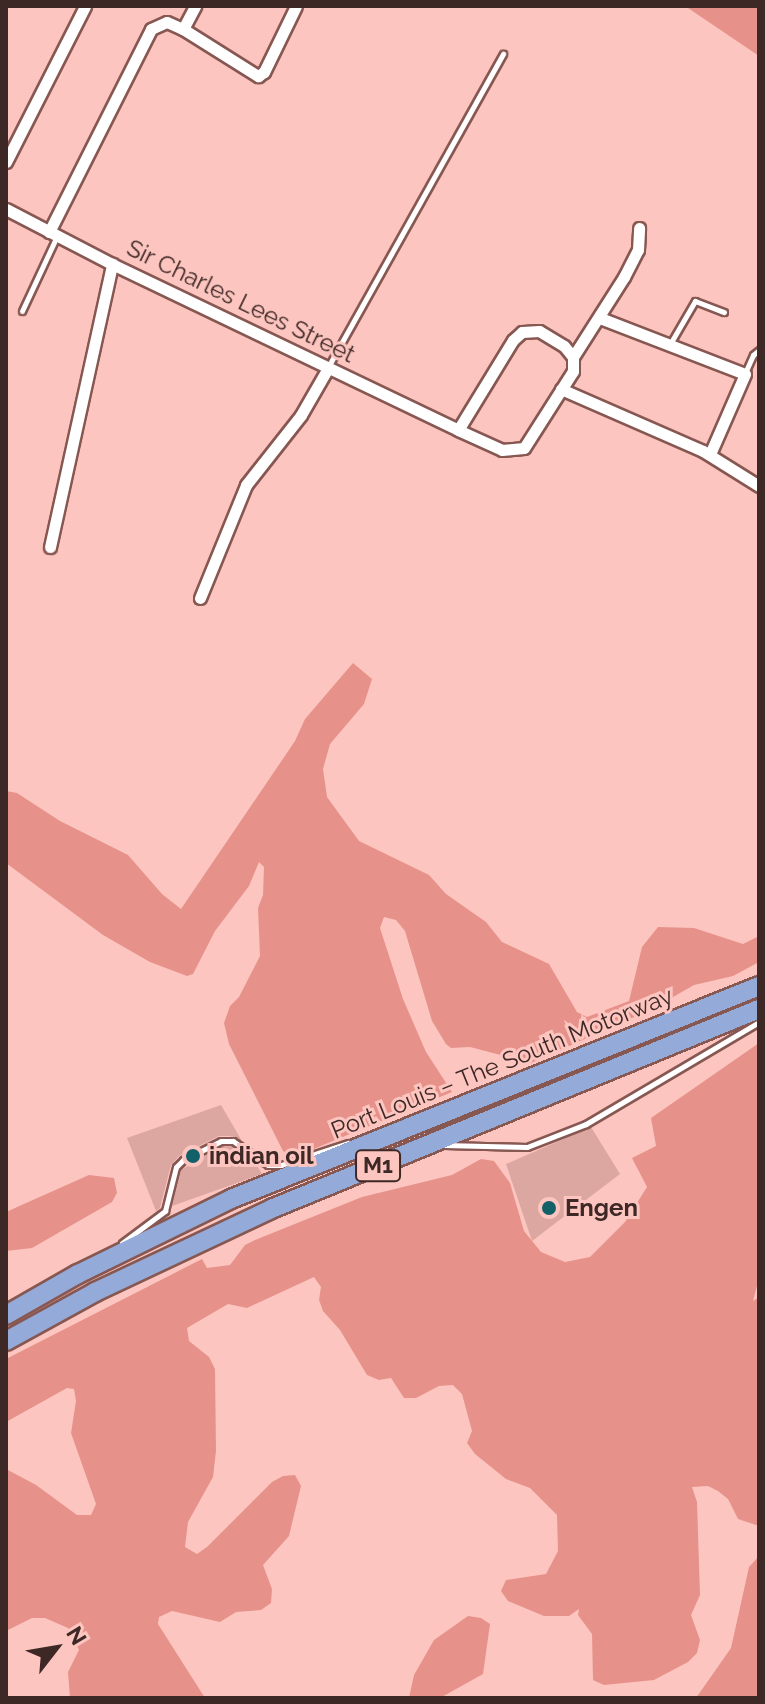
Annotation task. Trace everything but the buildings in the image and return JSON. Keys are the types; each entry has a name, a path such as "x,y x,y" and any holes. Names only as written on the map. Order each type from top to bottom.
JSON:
{"highway":[{"name":"Port Louis – The South Motorway","path":"6,1315 78,1274 231,1199 759,986"},
{"name":"Port Louis – The South Motorway","path":"6,1341 95,1292 271,1209 759,1009"}],"street":[{"path":"6,162 85,6"},
{"path":"183,29 195,6"},
{"path":"53,234 151,29 167,22 183,29 258,76 264,72 296,6"},
{"name":"Sir Charles Lees Street","path":"6,209 112,264 502,450 524,448 573,371 573,357 600,318 638,250 639,228"},
{"path":"50,547 112,264"},
{"path":"600,318 745,374 710,454"},
{"path":"458,430 513,340 522,332 539,331 564,346 573,357"},
{"path":"200,598 246,485 301,415 328,368"},
{"path":"561,389 710,454 759,486"}],"lane":[{"path":"328,368 503,54"},
{"path":"22,311 53,234"},
{"path":"669,345 695,301 724,312"},
{"path":"745,374 753,355 759,350"},
{"path":"430,1145 527,1147 586,1124 759,1022"},
{"path":"78,1274 165,1211 176,1167 183,1160 221,1141 233,1141 268,1165 281,1165 397,1130"}],"shaded area":[{"path":"685,6 759,6 759,56"},
{"path":"353,663 372,679 364,704 330,744 323,769 327,797 359,841 429,875 446,894 486,922 502,942 549,964 577,1012 587,1017 629,1001 642,947 658,927 694,928 743,944 759,936 759,962 733,976 694,985 652,1009 531,1063 470,1047 451,1048 446,1044 432,1021 405,931 396,920 384,917 380,928 403,999 426,1052 452,1092 294,1157 283,1151 229,1044 224,1023 230,1006 239,997 260,956 258,908 263,895 264,867 259,862 249,886 215,931 193,974 187,976 150,962 103,935 6,863 6,791 17,793 60,821 128,855 162,894 181,909 295,741 305,719"},
{"path":"759,1043 759,1278 753,1301 759,1297 759,1526 738,1519 728,1499 718,1491 708,1486 692,1487 697,1502 700,1595 691,1615 700,1640 697,1653 688,1662 654,1680 604,1685 593,1680 592,1634 578,1615 579,1609 569,1616 544,1616 508,1601 501,1591 506,1580 546,1574 558,1551 557,1515 530,1488 506,1479 475,1454 467,1443 472,1431 462,1394 453,1385 439,1386 416,1398 404,1398 391,1378 379,1380 367,1375 340,1330 323,1311 319,1300 321,1287 314,1277 247,1308 228,1304 187,1328 189,1341 209,1357 215,1369 216,1451 213,1477 188,1522 185,1547 197,1554 207,1547 272,1482 283,1476 295,1475 301,1486 289,1536 263,1565 272,1589 271,1603 261,1610 236,1612 220,1622 172,1611 159,1617 158,1624 205,1698 70,1698 68,1672 79,1650 68,1628 45,1618 32,1618 6,1631 6,1469 36,1485 77,1515 91,1515 96,1504 71,1433 76,1401 74,1389 67,1388 6,1422 6,1359 202,1259 207,1268 230,1265 245,1245 255,1240 362,1197 452,1175 481,1159 494,1161 510,1183 524,1231 541,1252 565,1262 590,1257 625,1222 647,1187 632,1158 656,1146 651,1118"},
{"path":"89,1175 114,1178 117,1193 112,1202 32,1248 6,1251 6,1212"},
{"path":"759,1556 759,1698 696,1698 731,1648 749,1567"},
{"path":"468,1616 481,1618 490,1624 483,1674 440,1698 409,1698 414,1675 434,1640"}],"place":[{"name":"indian oil","path":"193,1156"},
{"name":"Engen","path":"549,1208"}]}
